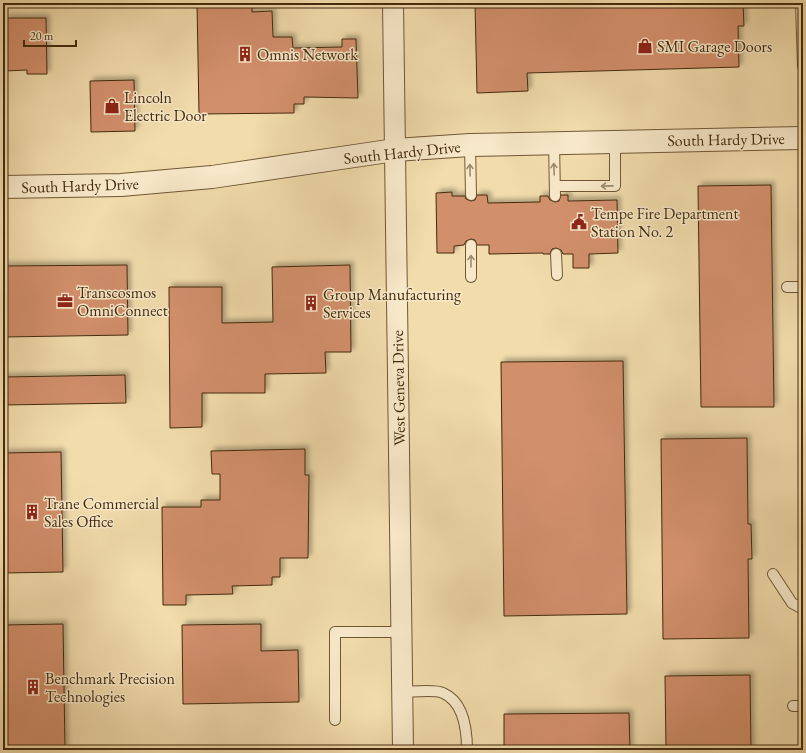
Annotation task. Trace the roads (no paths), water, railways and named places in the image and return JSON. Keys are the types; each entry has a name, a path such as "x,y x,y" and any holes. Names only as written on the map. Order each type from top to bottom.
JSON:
{"street":[{"name":"West Geneva Drive","path":"392,3 403,750"},
{"name":"South Hardy Drive","path":"3,187 121,185 212,177 395,150 470,145 554,142 803,138"}],"lane":[{"path":"801,3 803,66"},
{"path":"554,142 555,191 615,186 615,141"},
{"path":"470,145 470,195"},
{"path":"471,245 471,277"},
{"path":"556,254 557,275"},
{"path":"787,287 803,287"},
{"path":"773,574 792,604 803,609"},
{"path":"335,720 335,632 402,632"},
{"path":"402,692 442,692 453,701 462,714 467,733 467,750"}],"place":[{"name":"SMI Garage Doors","path":"645,46"},
{"name":"Omnis Network","path":"245,54"},
{"name":"Lincoln Electric Door","path":"112,106"},
{"name":"Tempe Fire Department Station No. 2","path":"579,222"},
{"name":"Transcosmos OmniConnect","path":"65,301"},
{"name":"Group Manufacturing Services","path":"311,303"},
{"name":"Trane Commercial Sales Office","path":"32,512"},
{"name":"Benchmark Precision Technologies","path":"33,687"}]}
